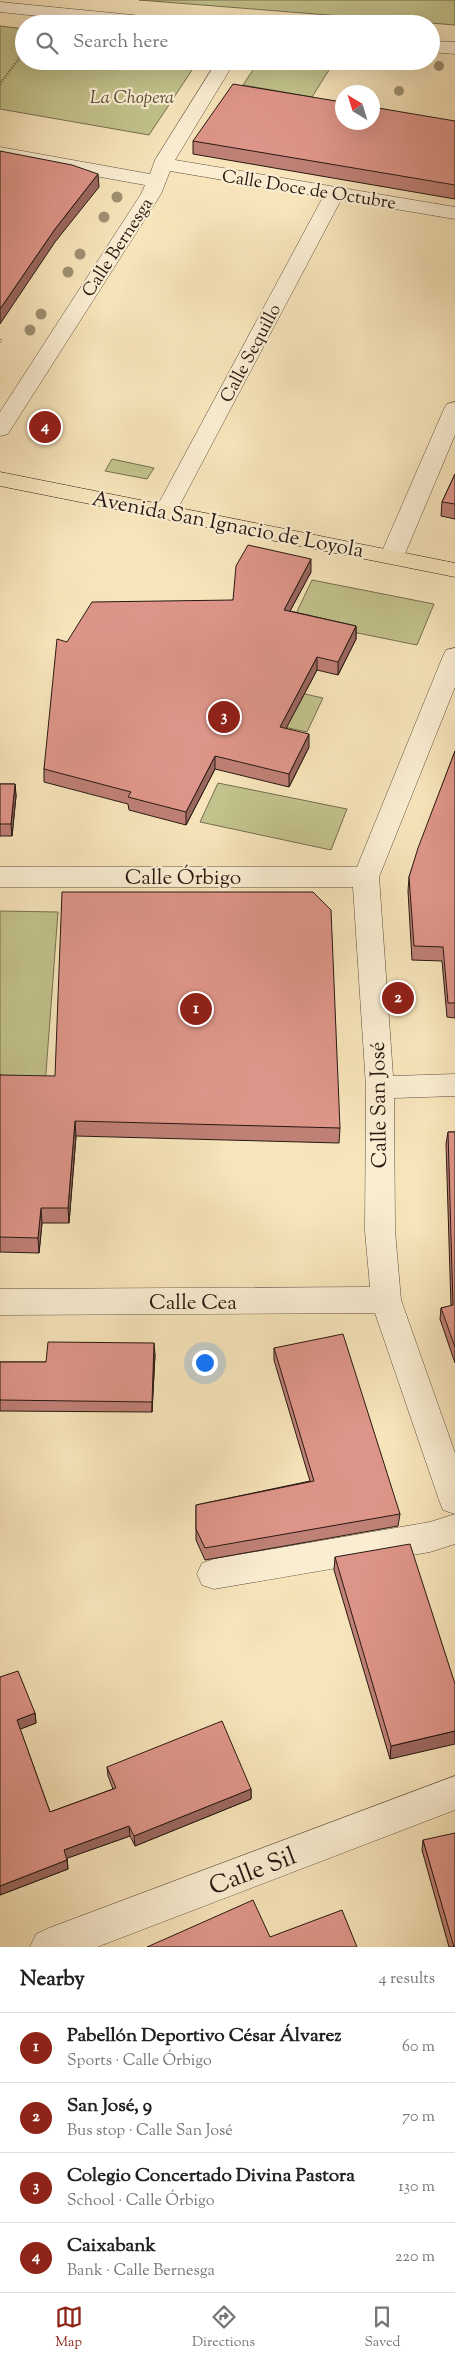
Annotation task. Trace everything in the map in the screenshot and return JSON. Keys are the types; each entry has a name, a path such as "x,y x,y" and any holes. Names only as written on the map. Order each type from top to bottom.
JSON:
{"main road":[{"name":"Avenida San Ignacio de Loyola","path":"0,479 455,570"}],"street":[{"path":"0,7 81,15"},
{"path":"440,47 455,48"},
{"name":"Calle Bernesga","path":"0,429 161,173 221,70"},
{"name":"Calle Doce de Octubre","path":"0,153 335,193 455,213"},
{"name":"Calle Sequillo","path":"165,512 335,193"},
{"path":"392,556 455,409"},
{"name":"Calle San José","path":"455,656 366,877 380,1087 380,1231 386,1300 455,1500"},
{"name":"Calle Órbigo","path":"0,876 366,877"},
{"path":"380,1087 455,1085"},
{"name":"Calle Cea","path":"0,1302 386,1300"},
{"path":"214,1574 430,1537 455,1529"},
{"name":"Calle Sil","path":"50,1947 455,1793"}],"path":[{"path":"0,84 15,64"}],"green space":[{"path":"139,0 455,0 455,25 440,24 440,15 329,15"},
{"name":"La Chopera","path":"0,26 15,28 15,70 192,70 149,135 0,109"},
{"path":"253,70 329,70 312,97 243,85"},
{"path":"112,459 154,468 147,479 105,471"},
{"path":"312,580 434,604 417,645 293,620"},
{"path":"273,687 323,698 307,732 257,721"},
{"path":"218,783 347,809 331,850 200,822"},
{"path":"0,911 58,912 45,1086 0,1086"}],"building":[{"path":"233,84 335,101 335,130 380,130 380,108 455,121 455,185 193,141"},
{"path":"0,151 72,165 98,174 55,229 0,309"},
{"path":"455,474 455,504 442,502"},
{"path":"248,545 311,559 284,610 356,626 338,662 317,657 280,727 309,734 289,774 215,756 186,812 128,797 131,792 44,769 57,639 67,642 92,602 233,600 236,566"},
{"path":"455,751 455,1003 448,1003 443,947 414,946 409,877"},
{"path":"0,784 15,784 11,824 0,824"},
{"path":"62,892 313,892 331,910 340,1128 75,1121 68,1208 41,1208 38,1238 0,1237 0,1075 55,1076"},
{"path":"448,1132 455,1132 455,1347 441,1308 453,1305"},
{"path":"343,1334 400,1514 205,1548 196,1529 196,1505 314,1481 274,1348"},
{"path":"48,1342 154,1343 152,1402 0,1400 0,1362 46,1362"},
{"path":"410,1544 455,1684 455,1731 391,1746 335,1557"},
{"path":"18,1671 35,1713 17,1720 50,1812 116,1788 107,1767 222,1721 251,1789 134,1836 129,1826 64,1850 67,1860 0,1886 0,1677"},
{"path":"455,1833 455,1947 454,1947 423,1840"},
{"path":"253,1900 270,1937 342,1910 357,1947 147,1947"}],"place":[{"name":"Caixabank","path":"45,427"},
{"name":"Colegio Concertado Divina Pastora","path":"224,717"},
{"name":"San José, 9","path":"398,998"},
{"name":"Pabellón Deportivo César Álvarez","path":"196,1009"}]}
